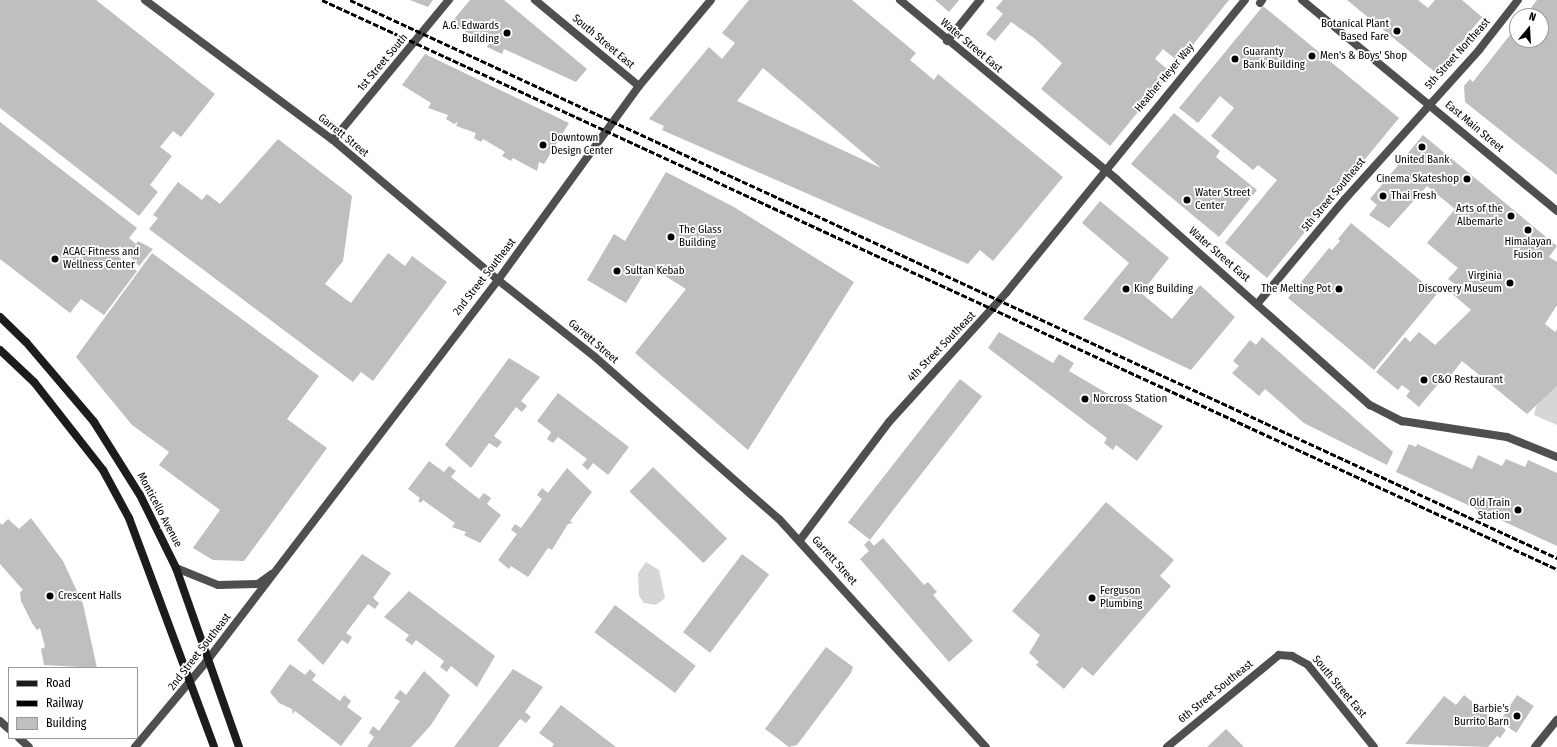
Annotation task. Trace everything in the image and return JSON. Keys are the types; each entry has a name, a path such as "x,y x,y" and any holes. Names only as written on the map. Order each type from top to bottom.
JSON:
{"main road":[{"name":"Monticello Avenue","path":"0,317 26,342 94,422 140,495 176,568 206,662 239,747"},
{"path":"0,350 34,382 102,470 142,546 214,747"}],"street":[{"name":"Garrett Street","path":"145,0 334,140 498,280 735,478 800,540 986,747"},
{"name":"1st Street South","path":"334,140 449,0"},
{"name":"South Street East","path":"535,0 639,86"},
{"name":"2nd Street Southeast","path":"135,747 190,682 279,569 498,280 639,86 711,0"},
{"name":"Water Street East","path":"900,0 947,41 1104,171 1258,303 1370,405 1387,416 1507,437 1557,457"},
{"path":"947,41 980,0"},
{"name":"Heather Heyer Way","path":"1104,171 1245,0"},
{"name":"East Main Street","path":"1302,0 1429,103 1557,211"},
{"name":"5th Street Northeast","path":"1429,103 1479,50 1518,0"},
{"name":"5th Street Southeast","path":"1258,303 1345,199 1429,103"},
{"name":"4th Street Southeast","path":"800,540 889,422 962,338 988,315 1104,171"},
{"name":"2nd Street Southeast","path":"176,568 204,582 232,586 258,584 279,569"},
{"name":"South Street East","path":"1280,655 1292,656 1308,665 1374,747"},
{"name":"6th Street Southeast","path":"1167,747 1280,655"},
{"path":"1535,747 1557,720"},
{"path":"20,739 29,747"}],"shaded area":[{"path":"1557,386 1557,425 1534,415 1537,404"},
{"path":"646,562 659,570 665,598 656,605 644,603 639,596 638,573"}],"building":[{"path":"0,0 96,0 215,94 181,137 173,131 160,147 172,156 150,185 158,192 139,216 0,108"},
{"path":"410,0 433,0 428,7"},
{"name":"A.G. Edwards Building","path":"470,0 504,0 587,69 576,82 504,49 502,54 487,47 489,43 450,24"},
{"path":"749,0 852,0 916,53 910,60 934,80 938,74 1063,177 993,261 980,250 968,264 662,130 664,126 649,119 709,47 722,59 735,43 722,33","holes":["763,68 881,168 737,101"]},
{"path":"935,0 959,0 949,12"},
{"path":"1003,0 1229,0 1179,62 1163,49 1155,59 1171,72 1110,146 1041,89 1062,63 1034,38 1011,22 995,41 986,34 1003,14 996,8"},
{"path":"1347,0 1418,0 1428,8 1435,0 1462,0 1482,17 1436,73"},
{"path":"1537,0 1557,0 1557,175 1465,102 1464,86 1470,79 1473,82 1509,36 1509,48 1549,48 1549,8 1531,8"},
{"path":"1263,6 1399,118 1267,278 1225,243 1277,180 1258,165 1253,170 1211,136 1234,108 1220,96 1198,123 1179,108"},
{"path":"425,54 569,123 544,164 539,162 537,171 513,158 511,161 502,156 505,152 483,139 481,142 474,138 476,133 456,126 458,122 454,124 446,119 448,115 428,108 431,103 402,85"},
{"path":"1174,113 1220,151 1216,157 1257,190 1219,237 1131,164"},
{"path":"0,122 137,228 129,238 136,244 138,241 153,249 139,266 120,246 114,253 137,271 104,315 81,299 70,313 0,259"},
{"path":"1423,135 1557,246 1549,257 1557,262 1557,305 1545,324 1555,332 1557,329 1557,386 1527,414 1462,361 1451,375 1448,372 1419,407 1406,396 1410,391 1402,385 1398,390 1376,372 1405,337 1410,342 1419,332 1435,345 1471,310 1449,291 1455,284 1448,279 1458,268 1427,243 1455,209 1427,186 1389,228 1369,215 1377,205 1370,199"},
{"path":"278,139 352,196 343,261 325,284 351,303 388,253 405,266 412,256 447,282 373,381 361,372 353,382 149,229 158,218 153,215 178,182 202,200 207,194 220,204"},
{"path":"666,172 734,207 854,282 748,450 635,353 686,289 649,266 626,303 587,280 614,234 625,241"},
{"name":"King Building","path":"1100,201 1169,258 1141,293 1172,319 1200,285 1235,317 1191,370 1083,319 1129,263 1082,223"},
{"path":"1351,223 1437,294 1374,370 1288,298 1329,248 1332,250 1340,241 1338,239"},
{"path":"152,253 319,376 287,419 327,448 244,561 213,560 193,548 220,510 159,465 169,452 132,425 76,357"},
{"name":"Norcross Station","path":"999,332 1053,363 1059,354 1074,363 1069,371 1163,426 1137,461 1116,445 1113,450 1104,443 1107,438 988,348"},
{"path":"1262,337 1393,452 1387,465 1304,423 1265,389 1259,396 1232,373 1239,366 1233,361 1250,340 1256,345"},
{"path":"509,358 540,377 521,401 527,406 522,412 516,407 494,436 502,442 497,448 489,443 471,468 445,445"},
{"path":"960,379 982,396 870,540 848,522"},
{"path":"558,393 629,447 608,475 593,463 588,470 582,465 587,459 558,437 553,443 547,439 551,432 537,421"},
{"name":"Old Train Station","path":"1409,444 1416,447 1417,444 1472,469 1478,455 1502,466 1506,459 1525,467 1528,460 1557,473 1557,546 1396,472"},
{"path":"429,461 444,472 449,466 456,471 451,477 479,499 484,493 491,498 487,504 501,515 480,543 464,535 466,532 452,527 455,523 423,500 421,503 418,501 420,498 408,489"},
{"path":"653,467 727,539 703,563 629,491"},
{"path":"567,468 592,492 570,521 573,523 568,524 552,550 548,548 528,577 511,566 509,569 498,560 517,534 511,530 515,524 521,528 542,499 537,495 542,488 548,493"},
{"name":"Ferguson Plumbing","path":"1106,502 1174,560 1160,576 1171,586 1093,676 1082,667 1064,689 1036,665 1039,662 1029,653 1040,635 1012,611"},
{"name":"Crescent Halls","path":"31,518 63,561 83,604 97,667 44,665 41,649 45,647 40,628 37,630 32,623 21,601 20,592 23,590 0,564 0,523 2,525 8,519 19,529"},
{"path":"883,538 924,585 928,582 937,592 933,595 973,641 949,662 860,559 869,551 864,545 869,540 874,546"},
{"path":"362,554 391,573 373,598 379,603 375,609 368,604 346,633 352,637 348,644 342,640 323,665 297,640"},
{"path":"742,554 769,574 710,653 683,632"},
{"path":"409,591 495,656 477,687 451,666 447,672 440,667 444,661 416,640 412,645 405,640 409,635 384,617"},
{"path":"615,605 696,666 675,693 595,632"},
{"path":"826,647 853,667 851,673 797,745 789,747 765,729"},
{"path":"290,664 305,675 310,669 316,675 312,680 340,701 344,695 351,701 347,707 362,718 341,746 295,711 293,714 292,709 279,703 270,692"},
{"path":"513,669 543,687 525,712 531,717 526,723 520,719 498,747 454,747"},
{"path":"424,671 450,695 431,725 411,747 367,747 374,737 369,733 373,726 379,731 400,701 394,698 400,690 406,695"},
{"path":"1464,695 1506,730 1500,738 1497,736 1488,747 1405,744 1444,696 1456,705"},
{"path":"1517,695 1534,706 1516,733 1500,722"},
{"path":"561,705 616,747 552,747 554,744 539,733"},
{"path":"1226,729 1244,747 1207,747"}],"railway":[{"path":"322,0 1557,569"},
{"path":"350,0 1557,558"}],"place":[{"name":"Botanical Plant Based Fare","path":"1397,31"},
{"name":"A.G. Edwards Building","path":"507,33"},
{"name":"Men's & Boys' Shop","path":"1312,56"},
{"name":"Guaranty Bank Building","path":"1235,59"},
{"name":"Downtown Design Center","path":"543,145"},
{"name":"United Bank","path":"1422,147"},
{"name":"Cinema Skateshop","path":"1467,179"},
{"name":"Thai Fresh","path":"1383,196"},
{"name":"Water Street Center","path":"1187,200"},
{"name":"Arts of the Albemarle","path":"1511,216"},
{"name":"Himalayan Fusion","path":"1528,230"},
{"name":"The Glass Building","path":"671,237"},
{"name":"ACAC Fitness and Wellness Center","path":"55,259"},
{"name":"Sultan Kebab","path":"617,271"},
{"name":"Virginia Discovery Museum","path":"1510,283"},
{"name":"King Building","path":"1126,289"},
{"name":"The Melting Pot","path":"1339,289"},
{"name":"C&O Restaurant","path":"1424,380"},
{"name":"Norcross Station","path":"1085,399"},
{"name":"Old Train Station","path":"1518,510"},
{"name":"Crescent Halls","path":"50,596"},
{"name":"Ferguson Plumbing","path":"1092,598"},
{"name":"Barbie's Burrito Barn","path":"1517,716"}]}
